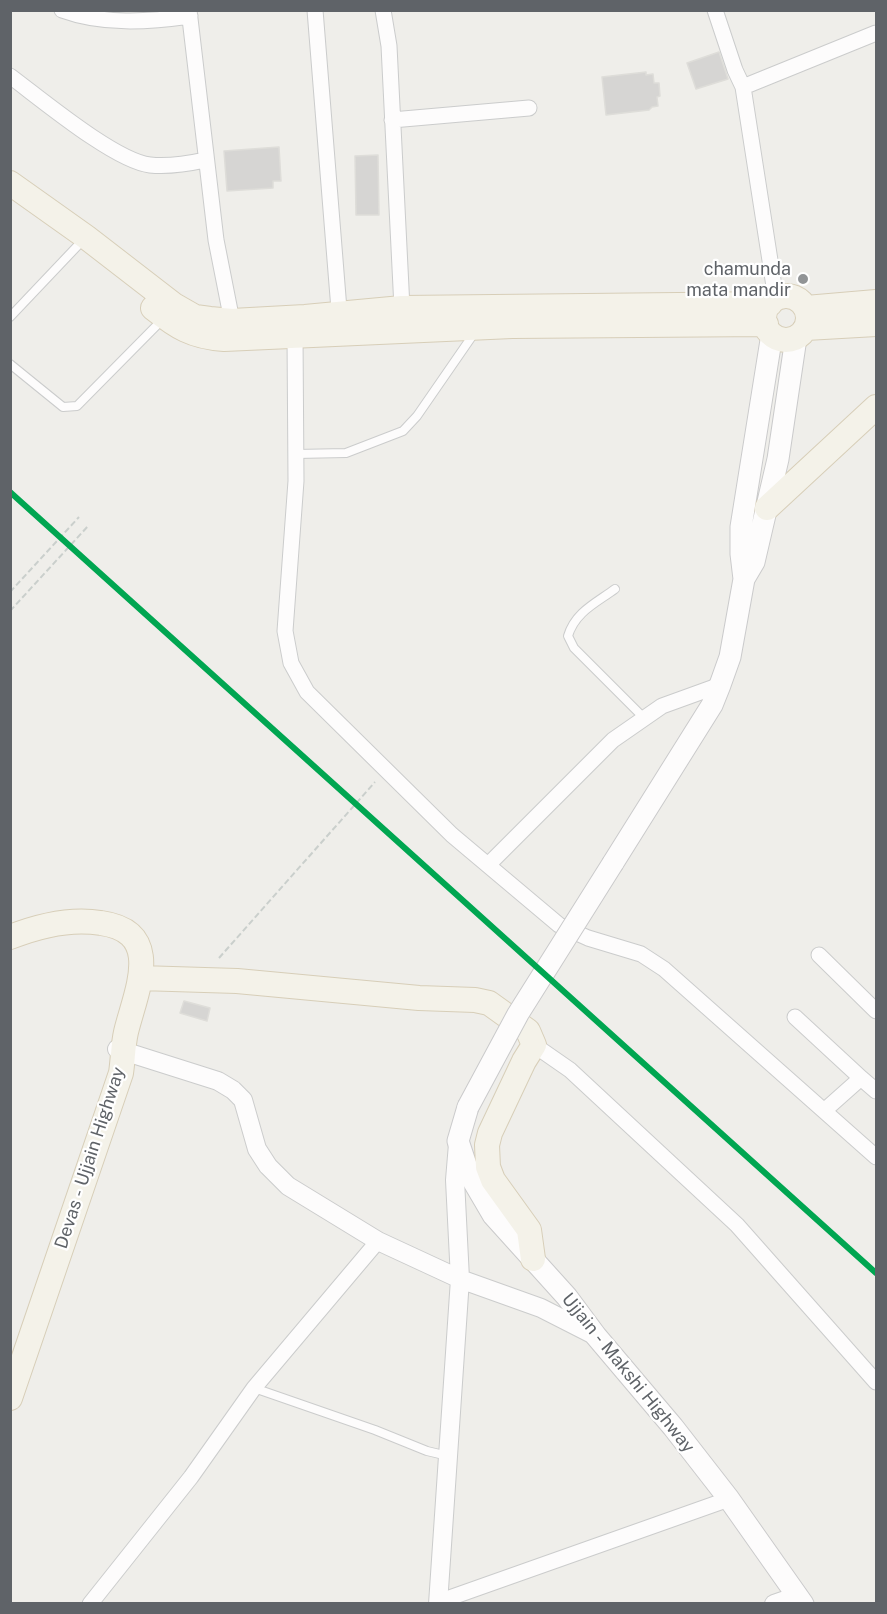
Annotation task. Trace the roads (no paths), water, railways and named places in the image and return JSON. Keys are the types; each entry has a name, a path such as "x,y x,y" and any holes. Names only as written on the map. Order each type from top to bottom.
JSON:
{"main road":[{"path":"10,183 80,243 170,311 185,331 209,338 296,336 402,308 771,315"},
{"path":"10,203 80,243"},
{"path":"458,1141 468,1107 518,1014 712,705 730,657 744,579 741,526 771,315 782,297 796,298 803,325 767,507 754,562 744,579"},
{"path":"771,315 781,339 803,325 876,302"},
{"path":"170,311 232,321 478,328 771,315"},
{"path":"803,325 876,324"},
{"path":"767,507 876,407"},
{"path":"10,937 57,924 94,921 114,924 128,931 136,941 140,953 140,978 122,1045"},
{"path":"140,978 237,981 419,998 475,1000 494,1007 528,1031 534,1045 490,1133 487,1145 488,1167 493,1180 529,1230 533,1259"},
{"name":"Devas - Ujjain Highway","path":"10,1355 109,1063 122,1045"},
{"name":"Devas - Ujjain Highway","path":"10,1398 121,1073 122,1045"},
{"name":"Ujjain - Makshi Highway","path":"458,1141 469,1174 493,1215 567,1297 596,1336 673,1427 729,1499 800,1600"}],"street":[{"path":"62,10 93,18 148,22 189,13 216,240 232,321"},
{"path":"315,10 341,324"},
{"path":"383,10 389,46 402,308"},
{"path":"715,10 743,87 771,315"},
{"path":"743,87 876,33"},
{"path":"10,76 120,154 148,165 172,166 205,160"},
{"path":"392,120 529,108"},
{"path":"296,336 296,481 285,631 291,663 307,692 452,835 559,925 588,938 641,954 664,969 876,1157"},
{"path":"489,864 613,741 662,706 720,685"},
{"path":"819,955 876,1011"},
{"path":"795,1017 876,1091"},
{"path":"122,1045 218,1081 233,1090 243,1100 257,1149 268,1166 288,1186 378,1240 460,1279 541,1308 596,1336"},
{"path":"534,1045 570,1070 738,1225 876,1382"},
{"path":"825,1110 861,1078"},
{"path":"458,1141 455,1180 460,1279 438,1603 729,1499"},
{"path":"90,1604 191,1477 254,1388 378,1240"},
{"path":"774,1604 800,1600"}],"lane":[{"path":"10,316 80,243"},
{"path":"10,364 63,407 77,406 170,311"},
{"path":"296,454 346,453 403,431 417,416 478,328"},
{"path":"615,590 578,615 571,625 568,636 574,648 644,718"},
{"path":"254,1388 375,1430 427,1451 448,1456"}],"place":[{"name":"chamunda mata mandir","path":"803,279"}]}
